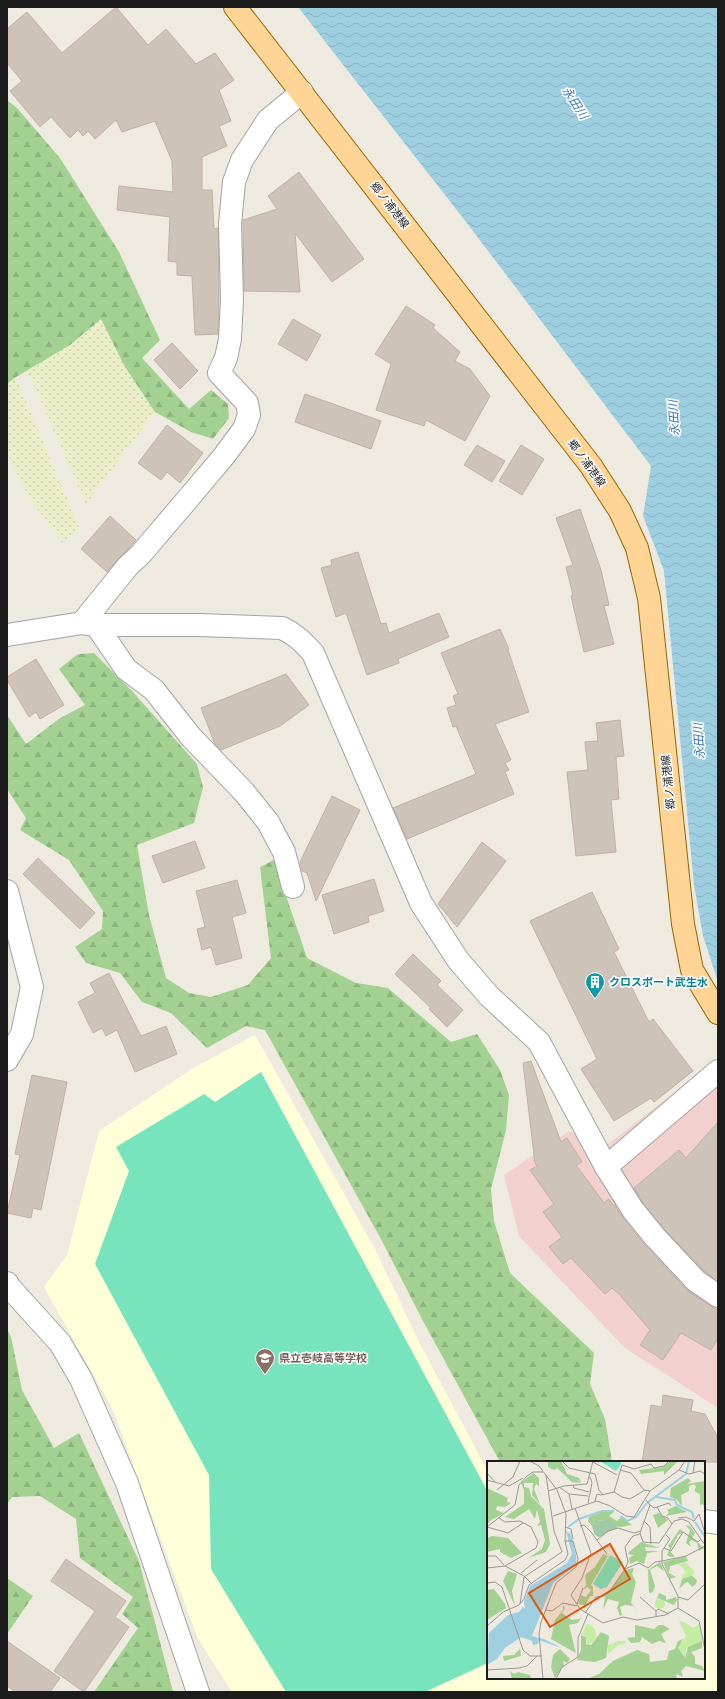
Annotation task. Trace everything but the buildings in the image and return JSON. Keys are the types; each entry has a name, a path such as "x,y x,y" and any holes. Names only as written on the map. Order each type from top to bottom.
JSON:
{"main road":[{"name":"郷ノ浦港線","path":"236,7 591,466 623,518 637,548 648,598 683,924 692,970 718,1013"}],"street":[{"path":"89,624 128,566 140,555 191,496 244,429 249,415 247,403 219,373 226,358 230,339 232,299 230,224 234,182 242,160 268,120 302,92"},
{"path":"89,624 126,669 154,690 191,737 244,792 268,822 284,852 294,887"},
{"path":"7,635 89,624 199,625 282,628 293,633 302,640 313,653 420,903 458,960 489,996 539,1042 606,1167 633,1210 655,1238 696,1281 718,1296"},
{"path":"7,891 32,987 22,1034 7,1060"},
{"path":"606,1167 718,1071"},
{"path":"7,1283 60,1343 81,1379 127,1483 198,1692"},
{"path":"705,1522 718,1523"}],"shaded area":[{"path":"101,319 125,367 155,412 86,504 27,370 70,345"},
{"path":"16,377 80,530 62,543 28,496 11,462 7,447 7,384"},
{"name":"県立壱岐高等学校","path":"255,1035 375,1249 419,1342 487,1470 487,1679 705,1679 705,1513 718,1512 718,1692 232,1692 198,1639 112,1408 44,1287 67,1255 99,1131 195,1067"},
{"path":"711,1064 718,1069 718,1408 625,1348 519,1236 504,1175 569,1131 607,1145"}],"green space":[{"path":"7,100 17,108 60,158 119,252 160,340 142,358 189,409 211,390 228,404 229,418 213,439 191,432 155,412 125,367 101,319 70,345 16,377 7,384"},
{"path":"94,653 132,691 197,764 203,787 194,823 137,845 149,915 166,978 189,993 211,997 248,985 271,958 260,867 274,860 307,958 356,983 388,988 451,1042 477,1034 500,1070 509,1095 506,1130 491,1189 494,1221 510,1273 594,1353 590,1384 605,1419 612,1461 499,1461 423,1321 382,1241 265,1030 246,1026 207,1048 171,1013 142,1002 120,973 86,963 75,947 102,929 103,911 69,860 20,830 26,818 7,789 7,715 26,744 60,718 85,705 59,669 78,654"},
{"name":"県立壱岐高等学校","path":"261,1072 487,1490 487,1663 425,1692 286,1692 211,1569 209,1475 95,1264 129,1171 116,1147 204,1094 215,1102"},
{"path":"7,1329 11,1337 22,1390 54,1448 79,1433 139,1561 173,1692 94,1692 138,1628 122,1614 133,1597 80,1558 76,1519 40,1496 12,1497 7,1504"},
{"path":"7,1578 33,1596 7,1634"}],"water":[{"name":"永田川","path":"298,7 718,7 718,982 703,936 694,885 664,571 643,516 651,466 463,218"}],"place":[{"name":"クロスポート武生水","path":"595,999"},
{"name":"県立壱岐高等学校","path":"265,1375"}]}
